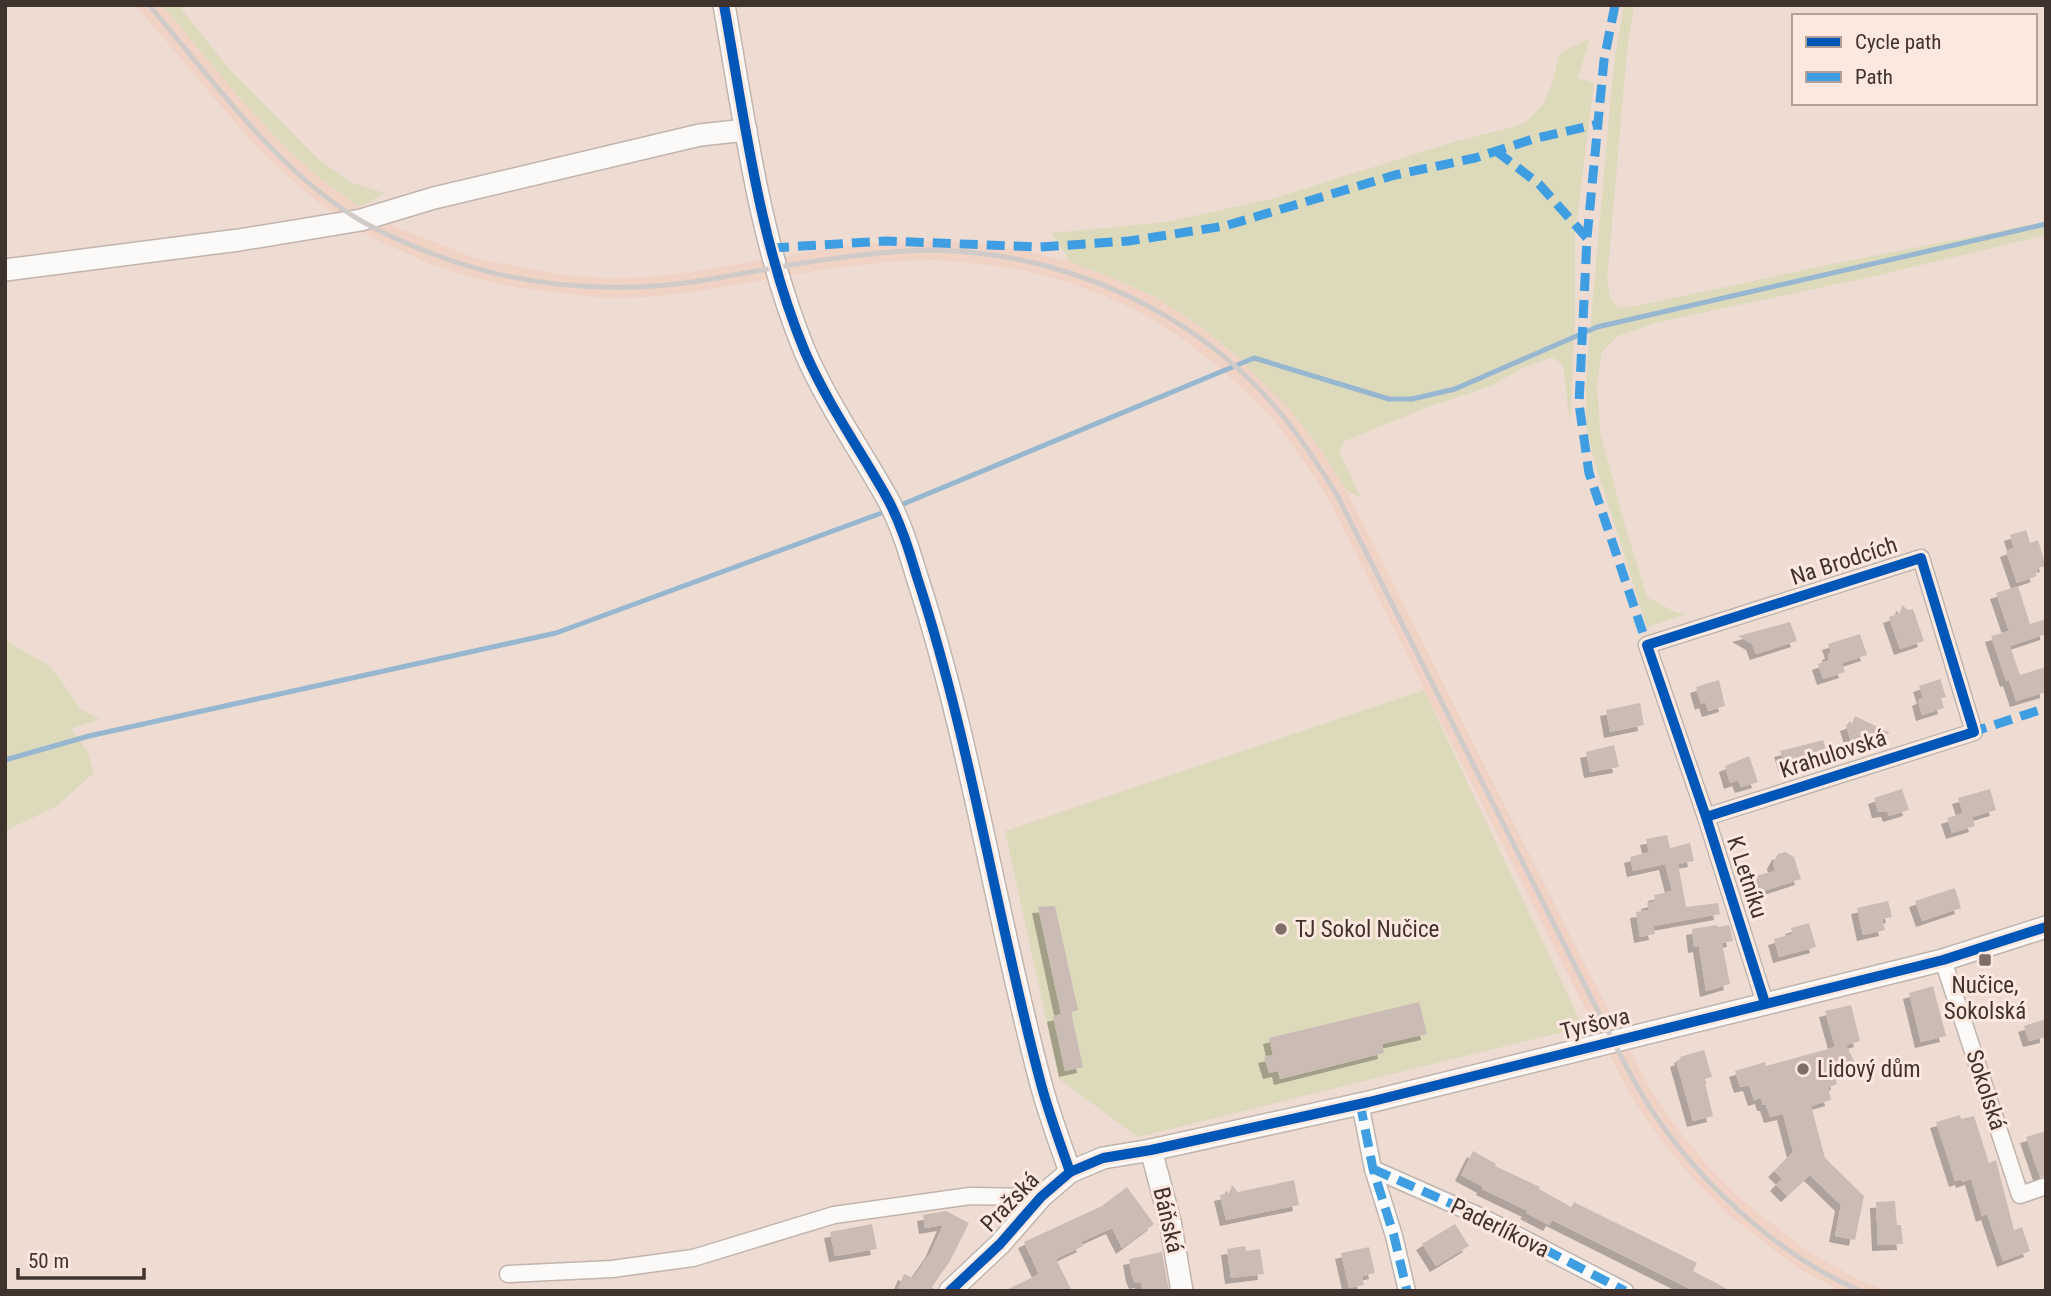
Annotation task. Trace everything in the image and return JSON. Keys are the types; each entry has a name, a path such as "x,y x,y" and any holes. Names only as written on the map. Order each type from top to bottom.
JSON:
{"street":[{"path":"724,5 751,163 776,267 816,376 836,415 887,497 918,578 949,690 1041,1086 1070,1172"},
{"path":"5,270 239,240 361,220 434,198 701,135 746,130"},
{"name":"Na Brodcích","path":"1647,645 1921,558 1974,732"},
{"name":"K Letníku","path":"1647,645 1706,817 1765,1003"},
{"name":"Krahulovská","path":"1706,817 1974,732"},
{"name":"Tyršova","path":"1151,1150 1360,1103 1943,960 2046,927"},
{"name":"Sokolská","path":"1943,960 2020,1195 2046,1186"},
{"path":"1360,1103 1373,1169 1407,1291"},
{"name":"Pražská","path":"950,1291 1000,1244 1041,1197 1070,1172 1104,1158 1151,1150"},
{"name":"Báňská","path":"1151,1150 1170,1220 1182,1291"},
{"name":"Paderlíkova","path":"1373,1169 1486,1219 1625,1291"},
{"path":"508,1274 612,1269 693,1258 834,1215 970,1196 1041,1197"}],"shaded area":[{"path":"135,5 162,5 264,125 327,184 366,212 396,227 478,259 564,275 647,277 885,242 935,240 983,244 1024,250 1070,262 1153,296 1196,323 1252,370 1288,407 1322,451 1346,490 1587,968 1650,1089 1680,1132 1709,1167 1741,1199 1771,1223 1809,1252 1858,1279 1887,1291 1839,1291 1798,1268 1727,1214 1664,1144 1633,1100 1569,977 1329,500 1273,419 1220,368 1184,340 1143,314 1105,296 1064,281 981,264 934,260 886,262 648,297 604,298 518,288 472,278 430,264 387,245 356,229 315,200 249,139"},
{"path":"162,5 178,5 231,71 318,159 350,182 385,193 360,207 312,171 261,121"},
{"path":"1624,5 1634,5 1627,51 1607,281 1611,300 1619,308 2046,222 2046,235 1880,275 1659,322 1618,336 1602,352 1597,383 1600,432 1647,597 1675,612 1687,614 1647,627 1594,460 1586,425 1586,376 1610,106"},
{"path":"1590,38 1578,78 1594,83 1575,236 1575,319 1570,425 1563,365 1552,357 1521,369 1491,386 1428,407 1345,441 1339,451 1361,498 1346,490 1322,451 1288,407 1233,353 1196,323 1153,296 1070,262 1052,233 1166,222 1275,198 1450,143 1517,126 1528,120 1544,103 1553,81 1559,54"},
{"path":"5,640 48,665 80,709 100,719 71,729 88,752 94,773 55,807 5,831"},
{"name":"TJ Sokol Nučice","path":"1424,690 1583,1027 1138,1137 1059,1079 1005,831"}],"building":[{"path":"2026,530 2030,543 2038,540 2046,566 2037,568 2037,576 2017,583 2006,551 2014,548 2010,535"},
{"path":"2018,586 2030,624 2046,619 2046,634 2010,646 2020,675 2046,667 2046,692 2016,701 2009,680 2006,681 1991,636 2009,631 1996,593"},
{"path":"1902,605 1908,610 1913,609 1924,641 1900,649 1889,617 1900,613"},
{"path":"1790,622 1797,641 1756,654 1752,644 1738,636"},
{"path":"1860,634 1867,655 1842,663 1845,672 1823,679 1818,664 1829,660 1828,654 1831,653 1828,644"},
{"path":"1940,679 1946,697 1941,698 1944,708 1922,715 1918,700 1923,698 1919,686"},
{"path":"1719,680 1725,706 1708,711 1705,702 1701,704 1696,687"},
{"path":"1640,703 1644,725 1610,732 1606,710"},
{"path":"1855,716 1890,733 1875,738 1876,741 1853,748 1846,725 1852,723"},
{"path":"1823,740 1828,757 1803,765 1802,761 1785,766 1780,751"},
{"path":"1614,745 1619,767 1590,772 1586,752"},
{"path":"1749,756 1758,782 1741,787 1738,780 1730,783 1725,766"},
{"path":"1902,789 1909,810 1889,816 1887,811 1878,812 1874,798"},
{"path":"1990,789 1996,810 1972,817 1975,826 1952,833 1947,818 1963,813 1958,798"},
{"path":"1667,835 1670,848 1690,843 1694,861 1678,864 1686,907 1718,903 1720,914 1653,926 1655,934 1640,937 1636,912 1649,910 1647,903 1655,901 1654,895 1672,891 1665,864 1633,871 1630,857 1649,852 1646,839"},
{"path":"1785,852 1794,857 1801,879 1761,892 1756,876 1775,871 1773,863 1778,854"},
{"path":"1955,888 1961,908 1922,921 1915,901"},
{"path":"1888,901 1892,917 1882,919 1885,930 1863,935 1857,908"},
{"path":"1055,906 1078,1010 1071,1012 1083,1067 1065,1071 1053,1016 1061,1014 1038,907"},
{"path":"1809,923 1816,947 1779,957 1774,939 1793,934 1791,928"},
{"path":"1729,925 1731,931 1733,941 1722,943 1730,984 1706,991 1699,946 1694,947 1692,929"},
{"path":"1933,986 1946,1036 1921,1042 1909,993"},
{"path":"1419,1002 1427,1034 1382,1044 1384,1053 1280,1079 1278,1071 1269,1073 1264,1057 1273,1055 1269,1038"},
{"path":"1851,1005 1860,1041 1846,1045 1856,1065 1838,1072 1840,1079 1836,1081 1837,1084 1828,1087 1831,1100 1811,1106 1825,1158 1864,1196 1855,1240 1835,1236 1841,1205 1810,1175 1787,1196 1776,1185 1782,1179 1774,1171 1793,1152 1783,1114 1770,1117 1761,1098 1754,1100 1749,1085 1740,1087 1735,1071 1765,1062 1766,1066 1835,1047 1825,1011"},
{"path":"2046,1019 2046,1037 2029,1041 2024,1026"},
{"path":"1704,1050 1712,1077 1704,1079 1713,1116 1693,1121 1676,1061 1681,1059 1680,1057"},
{"path":"1960,1115 1961,1119 1974,1116 1989,1163 1996,1160 2014,1230 2022,1227 2030,1251 2003,1261 1987,1214 1982,1216 1971,1179 1955,1181 1936,1122"},
{"path":"2046,1131 2046,1176 2040,1177 2026,1137"},
{"path":"1473,1151 1496,1164 1495,1166 1540,1187 1539,1189 1571,1207 1574,1202 1697,1263 1693,1271 1731,1291 1694,1291 1552,1220 1549,1225 1526,1213 1528,1211 1482,1189 1483,1187 1461,1175"},
{"path":"1294,1180 1299,1205 1226,1220 1220,1195 1229,1193 1232,1185 1238,1192"},
{"path":"1127,1187 1154,1224 1122,1248 1112,1228 1081,1242 1083,1246 1056,1259 1072,1291 1004,1291 1039,1274 1024,1242 1102,1206"},
{"path":"1895,1201 1897,1225 1901,1225 1903,1244 1878,1245 1876,1202"},
{"path":"946,1211 969,1223 950,1261 932,1287 937,1291 897,1291 904,1274 913,1278 931,1252 943,1225 925,1228 923,1215"},
{"path":"872,1224 877,1249 835,1256 830,1232"},
{"path":"1455,1224 1469,1246 1436,1266 1422,1244"},
{"path":"1245,1246 1246,1251 1260,1249 1264,1274 1231,1278 1227,1249"},
{"path":"1369,1247 1375,1273 1362,1276 1364,1285 1349,1288 1341,1253"},
{"path":"1162,1252 1169,1291 1143,1291 1141,1282 1135,1283 1129,1259"}],"waterway":[{"path":"896,507 1254,358 1389,399 1412,399 1455,389 1597,327 2046,224"},
{"path":"5,760 89,736 556,633 887,511"}],"railway":[{"path":"149,5 248,123 302,178 363,222 415,247 464,265 528,280 594,287 627,287 693,282 813,261 882,253 934,250 983,254 1080,276 1126,295 1170,318 1211,346 1248,378 1282,415 1337,495 1613,1041 1641,1093 1661,1123 1683,1153 1736,1208 1797,1256 1861,1291"}],"marked path":[{"path":"1615,5 1604,60 1587,238 1579,404 1589,473 1649,651"},
{"path":"771,248 886,241 1040,247 1129,241 1225,226 1395,175 1475,158 1533,139 1598,124"},
{"path":"1496,151 1539,184 1587,238"},
{"path":"1969,733 2046,708"},
{"path":"1360,1103 1373,1169 1394,1236 1407,1291"},
{"path":"1373,1169 1486,1219 1625,1291"}],"cycle path":[{"path":"724,5 755,181 776,267 805,352 833,407 891,506 911,556 953,702 1041,1084 1070,1172"},
{"path":"1706,817 1974,732 1921,558 1647,645 1706,817 1765,1003"},
{"path":"950,1291 1000,1244 1041,1197 1070,1172 1103,1158 1369,1102 1943,960 2046,927"}],"place":[{"name":"TJ Sokol Nučice","path":"1281,929"},
{"name":"Nučice, Sokolská","path":"1985,960"},
{"name":"Lidový dům","path":"1803,1069"}]}
